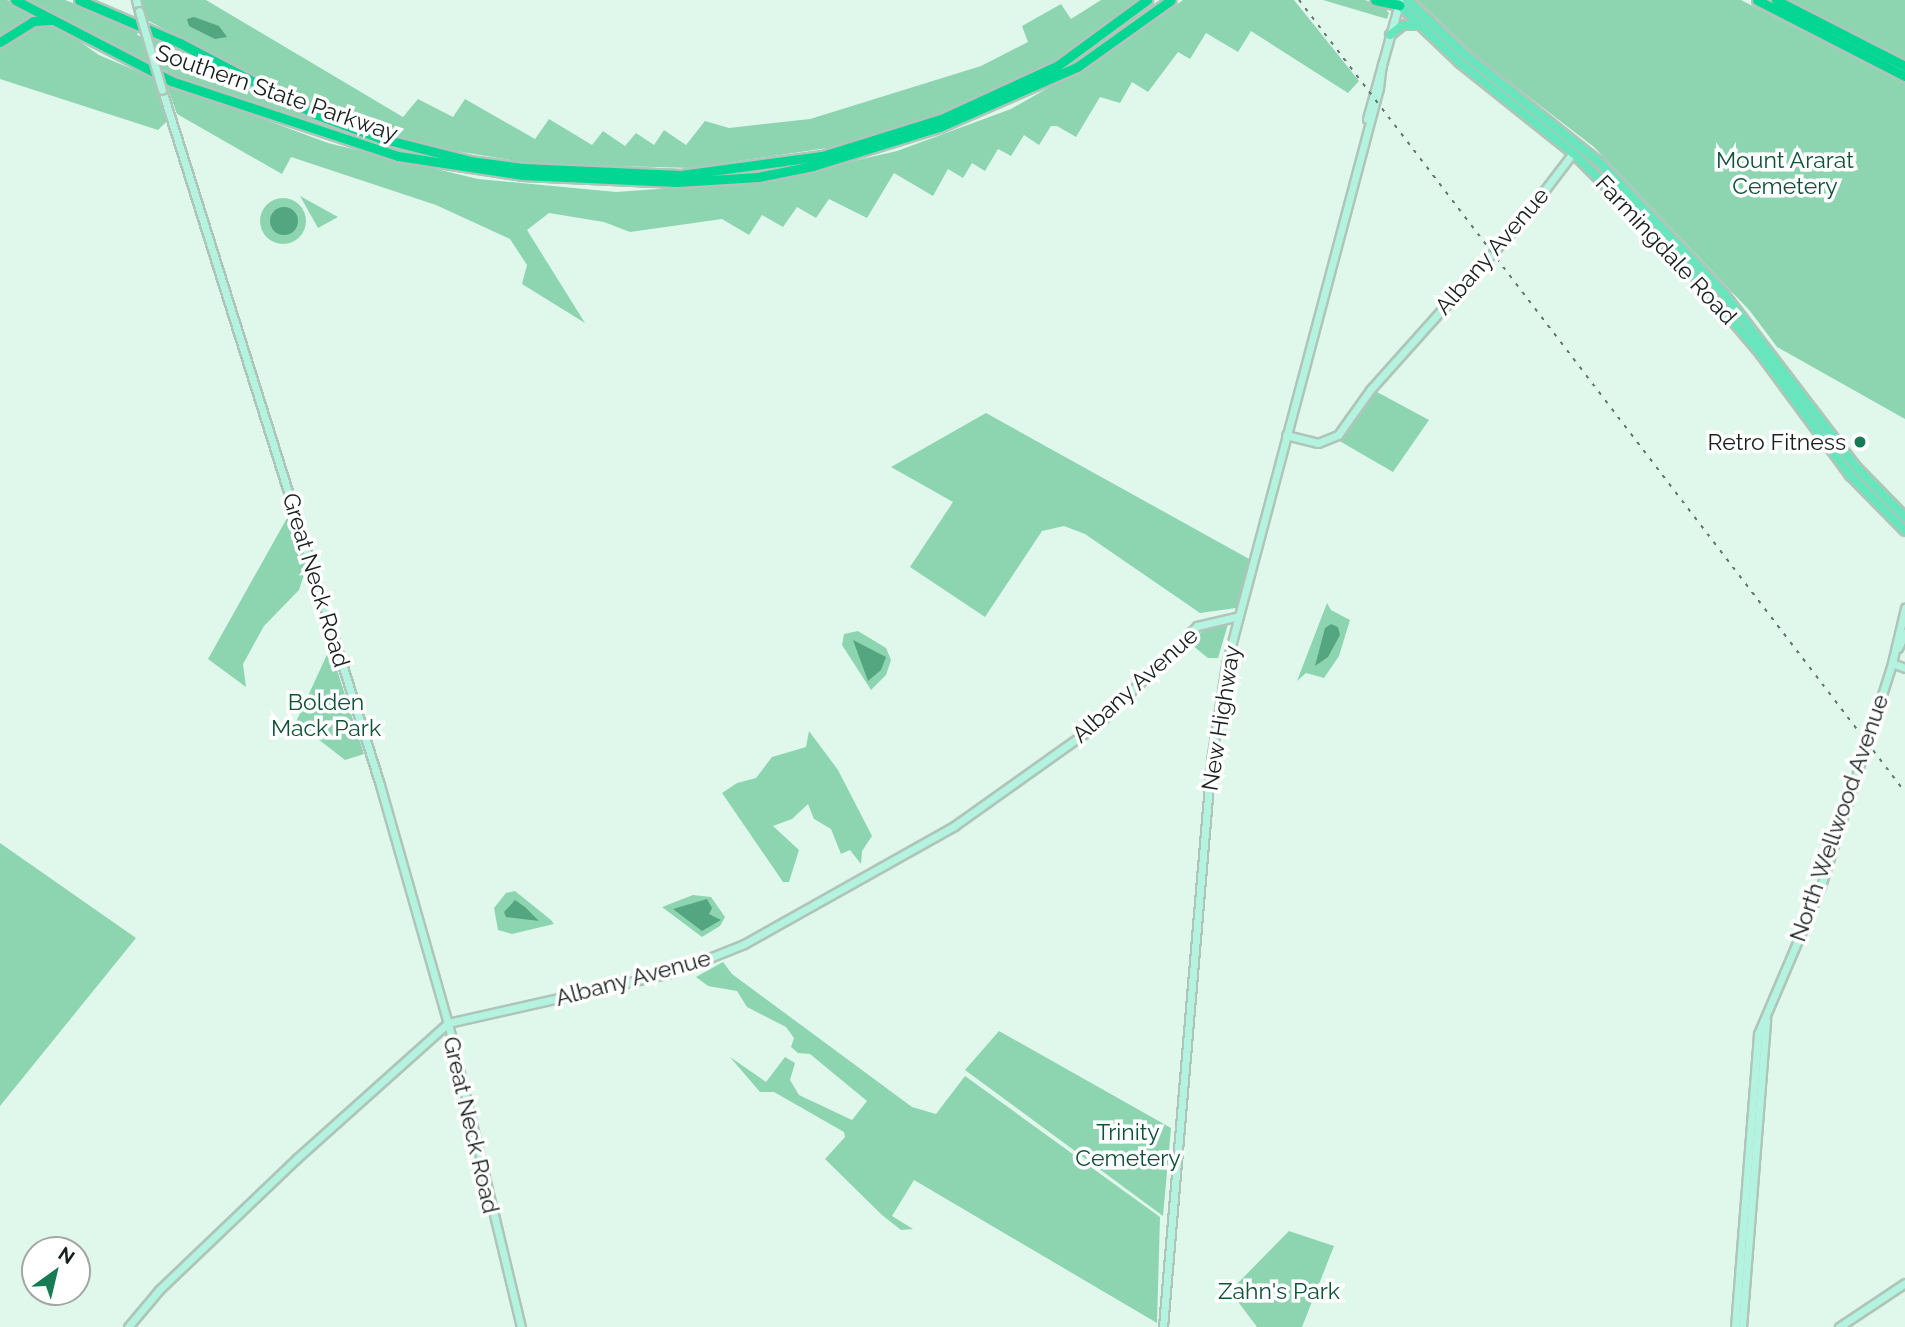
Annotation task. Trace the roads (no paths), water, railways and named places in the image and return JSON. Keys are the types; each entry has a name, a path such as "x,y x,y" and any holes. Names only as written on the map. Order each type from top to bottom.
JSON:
{"highway":[{"name":"Southern State Parkway","path":"15,0 171,80 398,156 534,176 677,182 758,177 813,166 939,127 1077,67 1171,0"},
{"name":"Southern State Parkway","path":"79,0 119,15 315,114 396,143 523,168 681,175 822,156 948,116 1043,74 1098,40 1147,0"},
{"path":"96,0 119,15"},
{"path":"1375,0 1400,1"},
{"path":"1757,0 1905,76"},
{"path":"1776,0 1905,66"},
{"path":"0,42 33,21 58,21"}],"main road":[{"name":"Great Neck Road","path":"136,0 163,95 380,785 447,1023 521,1327"},
{"name":"Farmingdale Road","path":"1400,1 1418,25 1573,153 1712,295 1850,475 1905,531"},
{"name":"Farmingdale Road","path":"1400,1 1575,139 1636,201 1735,308 1856,467 1905,517"},
{"name":"New Highway","path":"1163,1327 1211,761 1239,616 1400,1"},
{"path":"1390,35 1403,25 1418,25"},
{"path":"1573,153 1581,152 1636,201"},
{"name":"Albany Avenue","path":"1286,435 1315,443 1335,437 1370,390 1529,212 1573,153"},
{"name":"North Wellwood Avenue","path":"1735,1327 1758,1034 1821,886 1895,654 1905,608"},
{"name":"Albany Avenue","path":"128,1327 159,1290 296,1159 447,1023 674,972 732,950 954,826 1099,723 1197,626 1239,616"},
{"name":"North Wellwood Avenue","path":"1895,654 1905,634"},
{"path":"1892,663 1905,668"},
{"name":"North Wellwood Avenue","path":"1742,1327 1766,1020"},
{"path":"1839,1327 1905,1283"}],"railway":[{"path":"1299,0 1905,792"}],"place":[{"name":"Retro Fitness","path":"1860,442"}],"park label":[{"name":"Mount Ararat Cemetery","path":"1785,173"},
{"name":"Bolden Mack Park","path":"326,715"},
{"name":"Trinity Cemetery","path":"1128,1145"},
{"name":"Zahn's Park","path":"1279,1291"}]}
